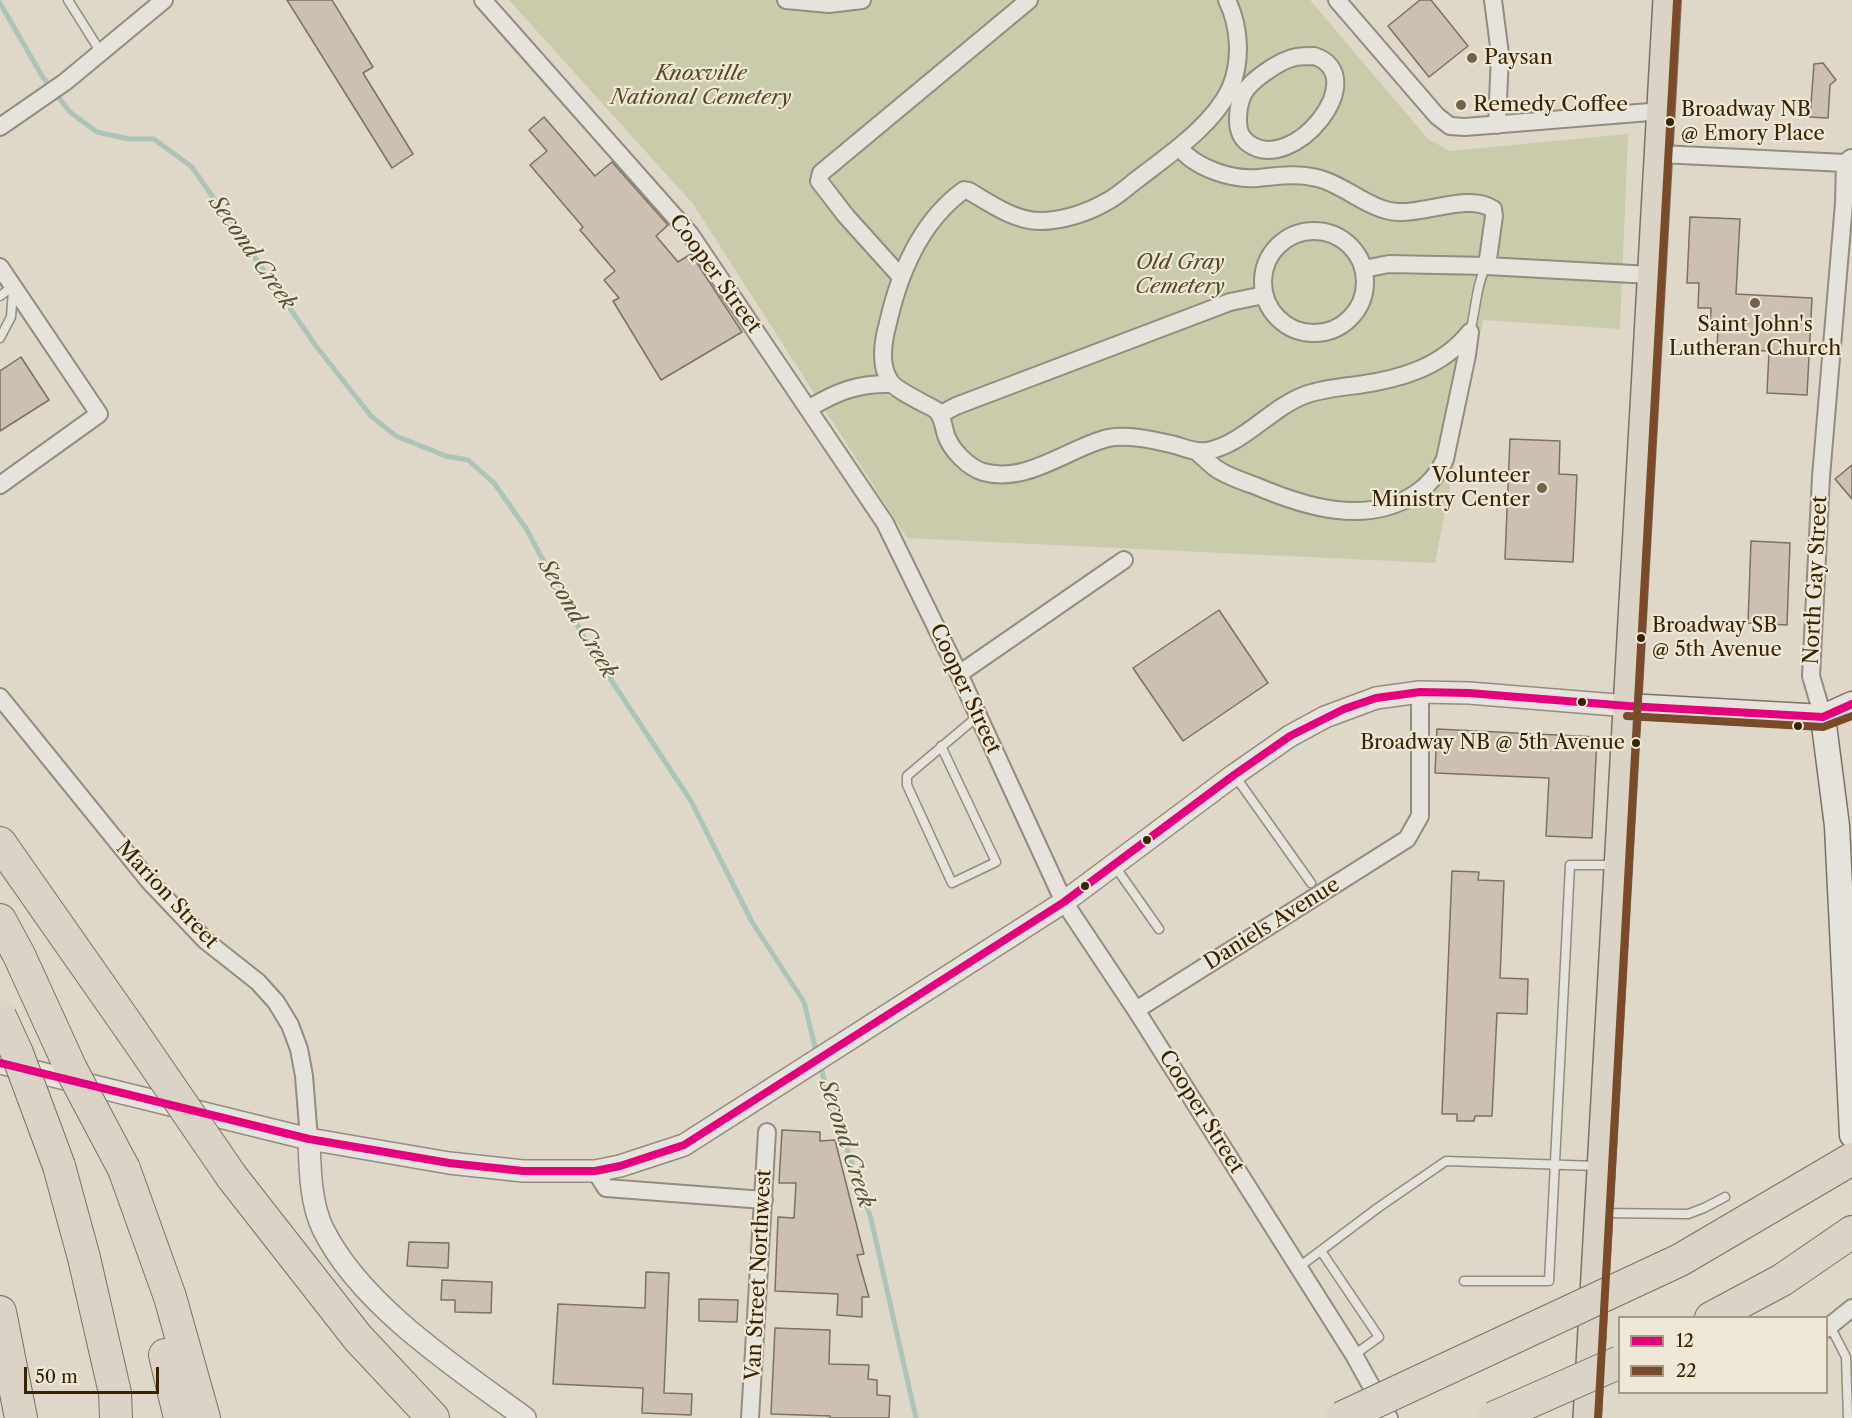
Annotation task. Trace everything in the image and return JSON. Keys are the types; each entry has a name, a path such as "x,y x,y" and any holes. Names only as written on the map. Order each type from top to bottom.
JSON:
{"highway":[{"path":"0,843 232,1177 358,1338 434,1418"},
{"path":"0,920 45,1011 170,1297 204,1418"},
{"path":"0,1016 17,1053 59,1166 87,1269 115,1392 116,1418"},
{"path":"1341,1418 1680,1260 1852,1159"},
{"path":"115,1169 180,1418"},
{"path":"1713,1316 1782,1280 1852,1232"},
{"path":"0,1312 21,1418"},
{"path":"1492,1418 1618,1363"}],"main road":[{"path":"1587,1418 1667,0"},
{"path":"1628,706 1823,717 1852,704"},
{"name":"North Gay Street","path":"1823,717 1837,826 1852,1135"}],"street":[{"path":"0,127 65,82 164,0"},
{"name":"Cooper Street","path":"483,0 690,234 885,523 959,674 1064,902 1136,1010 1299,1267 1354,1355 1389,1418"},
{"path":"786,0 829,4 862,0"},
{"path":"901,277 846,216 819,181 821,173 1029,0"},
{"path":"891,384 886,374 883,349 888,321 901,277 928,228 964,190 1002,210 1029,220 1056,219 1083,212 1107,202 1179,147 1236,92 1250,85 1275,65 1295,57 1314,57 1324,60 1331,67 1334,78 1333,99 1324,116 1304,138 1285,147 1264,149 1252,146 1243,139 1238,130 1236,92 1234,77 1237,24 1227,0"},
{"path":"1337,0 1406,82 1437,116 1450,126 1497,125 1662,111"},
{"path":"1493,0 1500,54 1497,125"},
{"path":"1179,147 1197,164 1206,169 1256,178 1296,176 1319,178 1390,211 1411,211 1462,204 1489,206 1493,209 1494,216 1487,266"},
{"path":"1660,154 1848,160"},
{"name":"North Gay Street","path":"1823,717 1810,676 1823,448 1848,203 1848,160"},
{"path":"1317,231 1332,234 1347,242 1357,254 1364,269 1366,285 1362,301 1354,315 1342,326 1327,332 1311,334 1295,330 1281,322 1270,310 1263,295 1262,279 1265,263 1274,249 1286,238 1301,232 1317,231"},
{"path":"1364,269 1389,264 1487,266 1651,275"},
{"path":"0,267 7,291 99,414 0,485"},
{"path":"940,414 1230,302 1263,295"},
{"path":"808,409 844,390 891,384 936,410 940,414 950,445 974,467 989,473 1014,473 1116,437 1207,451 1246,433 1304,395 1395,378 1420,370 1450,352 1470,332"},
{"path":"1196,451 1213,466 1233,477 1265,491 1316,507 1358,511 1396,505 1426,486 1440,470 1457,402 1470,332"},
{"path":"959,674 1124,560"},
{"path":"0,1063 309,1139 449,1163 550,1172 595,1171 620,1166 684,1145 1064,902 1234,775 1290,736 1325,717 1376,698 1420,692 1469,693 1628,706"},
{"name":"Daniels Avenue","path":"1136,1010 1407,839 1419,816 1420,692"},
{"name":"Marion Street","path":"0,697 148,881 200,934 229,961 258,982 276,1002 290,1025 300,1049 309,1139"},
{"name":"Van Street Northwest","path":"750,1418 767,1132"},
{"path":"309,1139 310,1171 322,1227 360,1282 440,1356 525,1418"},
{"path":"595,1171 606,1188 764,1200"},
{"path":"1828,1328 1852,1308"},
{"path":"1590,1372 1618,1373"}],"lane":[{"path":"68,0 100,51"},
{"path":"1470,332 1481,273 1487,266"},
{"path":"0,338 11,317 7,291"},
{"path":"941,746 996,862 952,883 908,785 907,776 941,746 978,716"},
{"path":"1234,775 1311,883"},
{"path":"1113,865 1159,929"},
{"path":"1464,1281 1549,1281 1570,865 1620,865"},
{"path":"1299,1267 1379,1207 1446,1161 1601,1166"},
{"path":"1599,1213 1688,1214 1725,1197"},
{"path":"1321,1251 1379,1337 1354,1355"},
{"path":"1828,1328 1846,1357 1848,1418"}],"green space":[{"name":"Old Gray Cemetery","path":"509,0 1310,0 1428,139 1450,151 1628,134 1620,329 1483,320 1435,563 907,538 693,204"}],"building":[{"path":"287,0 332,0 373,67 363,73 413,154 392,168"},
{"path":"1420,0 1431,0 1468,46 1429,77 1388,26"},
{"path":"1823,63 1836,80 1830,85 1828,118 1810,117 1814,64"},
{"path":"544,117 595,176 612,162 668,225 656,236 678,262 691,254 742,332 661,380 613,301 619,298 604,280 615,271 580,230 583,227 530,165 547,151 529,130"},
{"name":"Saint John's Lutheran Church","path":"1690,217 1740,219 1736,294 1812,298 1807,395 1767,393 1769,351 1717,349 1718,329 1710,329 1711,308 1698,308 1699,283 1687,283"},
{"path":"21,357 49,400 0,431 0,371"},
{"name":"Volunteer Ministry Center","path":"1510,439 1560,441 1559,474 1577,475 1573,562 1505,559"},
{"path":"1852,465 1852,499 1835,479"},
{"path":"1751,541 1790,543 1787,625 1748,623"},
{"path":"1219,610 1268,683 1183,741 1133,668"},
{"path":"1437,729 1597,737 1592,838 1546,836 1549,778 1435,773"},
{"path":"1452,871 1479,872 1478,880 1504,881 1500,978 1528,979 1527,1014 1497,1013 1492,1116 1475,1116 1474,1121 1457,1121 1457,1114 1442,1114"},
{"path":"782,1130 820,1132 820,1141 835,1140 864,1254 857,1255 869,1297 862,1297 862,1317 837,1315 838,1294 775,1291 778,1217 794,1218 796,1183 779,1183"},
{"path":"409,1242 449,1243 448,1268 407,1266"},
{"path":"646,1272 669,1273 664,1393 692,1394 691,1415 642,1413 643,1388 553,1384 558,1304 645,1308"},
{"path":"442,1280 492,1282 491,1313 455,1312 455,1300 441,1300"},
{"path":"699,1299 738,1300 737,1322 699,1321"},
{"path":"775,1328 830,1330 829,1364 869,1365 868,1379 877,1380 877,1395 890,1396 889,1418 830,1418 830,1416 771,1414"}],"waterway":[{"name":"Second Creek","path":"0,3 42,76 70,112 97,132 129,139 154,139 192,167 316,346 371,416 396,436 446,456 468,460 494,483 527,530 588,645 691,801 752,922 804,1002 817,1055"},
{"name":"Second Creek","path":"820,1064 871,1219 916,1418"}],"transit line":[{"name":"22","path":"1598,1418 1677,1"},
{"name":"12","path":"0,1063 309,1139 449,1163 523,1171 595,1171 620,1166 684,1145 1064,902 1290,736 1344,709 1376,698 1420,692 1469,693 1628,706 1823,717 1852,704"},
{"name":"22","path":"1627,716 1823,727 1852,716"}],"place":[{"name":"Paysan","path":"1472,58"},
{"name":"Remedy Coffee","path":"1461,105"},
{"name":"Broadway NB @ Emory Place","path":"1670,122"},
{"name":"Saint John's Lutheran Church","path":"1755,303"},
{"name":"Volunteer Ministry Center","path":"1542,488"},
{"name":"Broadway SB @ 5th Avenue","path":"1641,638"},
{"name":"Broadway NB @ 5th Avenue","path":"1636,743"}],"park label":[{"name":"Knoxville National Cemetery","path":"701,86"}]}
